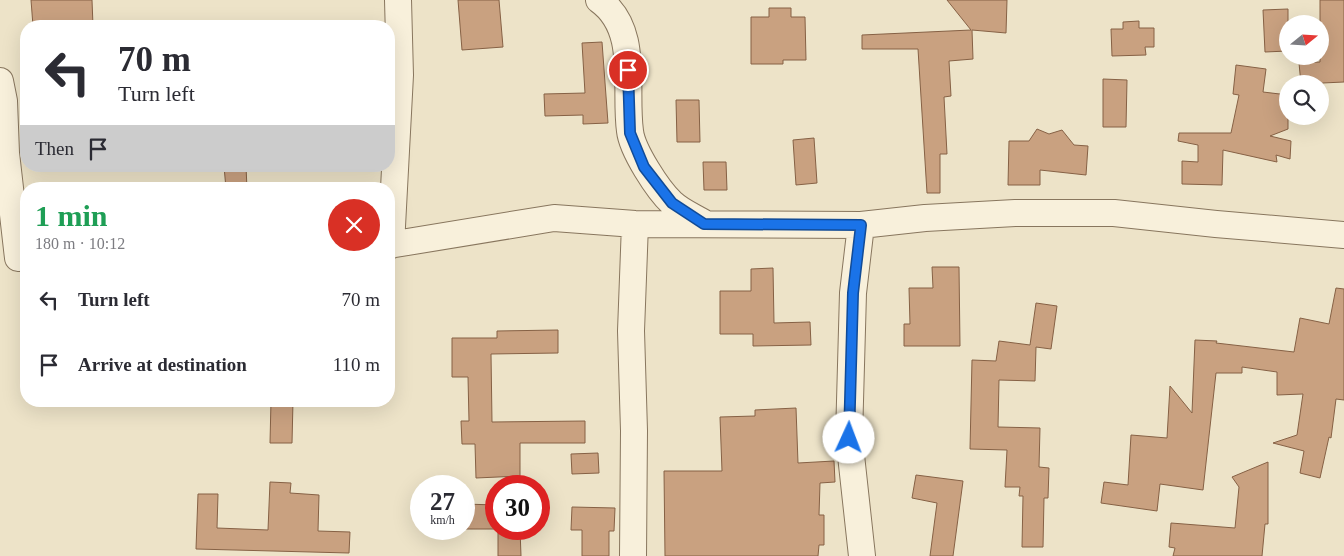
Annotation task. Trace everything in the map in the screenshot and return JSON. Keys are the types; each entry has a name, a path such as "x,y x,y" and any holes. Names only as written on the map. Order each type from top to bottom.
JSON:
{"street":[{"path":"395,160 400,75 398,0"},
{"path":"599,0 609,7 625,37 630,133 644,167 672,203 704,224"},
{"path":"0,81 4,101 6,153 15,259"},
{"path":"395,244 554,218 635,224 861,225 934,217 1015,213 1114,213 1344,235"},
{"path":"633,556 634,432 631,331 635,224"},
{"path":"861,225 853,293 849,438 862,556"}],"building":[{"path":"31,0 92,0 93,20 33,20"},
{"path":"458,0 499,0 503,47 462,50"},
{"path":"947,0 1007,0 1006,33 972,30 973,59 949,61 951,96 944,97 947,154 940,154 940,193 927,193 918,49 862,49 862,35 971,30"},
{"path":"1320,0 1344,0 1344,82 1329,83 1329,75 1300,75 1299,65 1329,65 1329,15 1320,15"},
{"path":"769,8 791,8 791,17 805,17 806,60 783,60 783,64 751,64 751,17 769,17"},
{"path":"1288,9 1288,15 1279,15 1279,51 1265,52 1263,10"},
{"path":"1139,21 1139,28 1154,28 1154,47 1145,47 1146,55 1112,56 1111,29 1123,29 1123,22"},
{"path":"602,42 608,123 583,124 583,115 545,116 544,94 585,93 582,43"},
{"path":"1236,65 1266,69 1263,92 1279,94 1279,125 1288,125 1288,129 1270,136 1291,141 1290,159 1276,155 1277,162 1223,150 1222,185 1182,184 1182,161 1198,162 1198,145 1178,141 1179,133 1231,133 1239,95 1233,94"},
{"path":"1103,79 1127,80 1126,127 1103,127"},
{"path":"676,100 699,100 700,142 677,142"},
{"path":"1037,129 1049,134 1062,130 1074,145 1088,146 1086,175 1040,170 1040,185 1008,185 1009,141 1029,141"},
{"path":"814,138 817,183 796,185 793,140"},
{"path":"703,162 726,162 727,190 704,190"},
{"path":"225,172 246,172 247,182 225,182"},
{"path":"932,267 959,267 960,346 904,346 904,324 910,324 909,288 933,288"},
{"path":"773,268 774,323 810,322 811,345 753,346 753,334 720,334 720,291 751,291 751,269"},
{"path":"1336,288 1344,289 1344,400 1336,399 1331,438 1329,437 1320,478 1300,473 1304,451 1273,443 1297,435 1303,394 1277,395 1277,372 1242,367 1242,373 1216,373 1203,490 1160,484 1157,511 1101,503 1104,482 1128,485 1131,435 1167,438 1170,386 1192,413 1195,340 1217,341 1216,343 1294,352 1300,318 1329,324"},
{"path":"1036,303 1057,306 1051,349 1036,347 1035,381 999,380 998,427 1040,428 1039,467 1049,468 1048,498 1044,498 1043,547 1022,547 1023,496 1019,496 1020,487 1005,487 1007,450 970,449 972,360 996,361 999,341 1030,345"},
{"path":"558,330 558,353 491,354 492,422 585,421 585,443 520,443 520,475 485,475 485,478 476,478 475,444 462,444 461,421 469,421 468,377 452,377 452,338 497,338 497,331"},
{"path":"271,407 293,407 292,443 270,443"},
{"path":"796,408 798,463 834,461 835,482 820,483 819,515 824,515 824,545 819,545 818,556 665,556 664,471 722,471 720,417 755,416 755,410"},
{"path":"598,453 599,473 572,474 571,454"},
{"path":"1268,462 1268,524 1265,524 1262,556 1173,556 1175,548 1169,547 1171,523 1235,528 1239,487 1232,477"},
{"path":"916,475 963,481 953,556 930,556 937,503 912,498"},
{"path":"270,482 291,483 290,493 319,495 318,531 350,532 349,553 196,549 198,494 218,494 217,528 268,530"},
{"path":"475,504 485,505 485,529 475,529"},
{"path":"572,507 615,508 614,531 609,531 609,556 582,556 582,530 571,530"},
{"path":"498,540 520,540 521,556 498,556"}],"route":[{"path":"628,70 630,133 644,167 672,203 704,224 861,225 853,293 849,438"}]}
